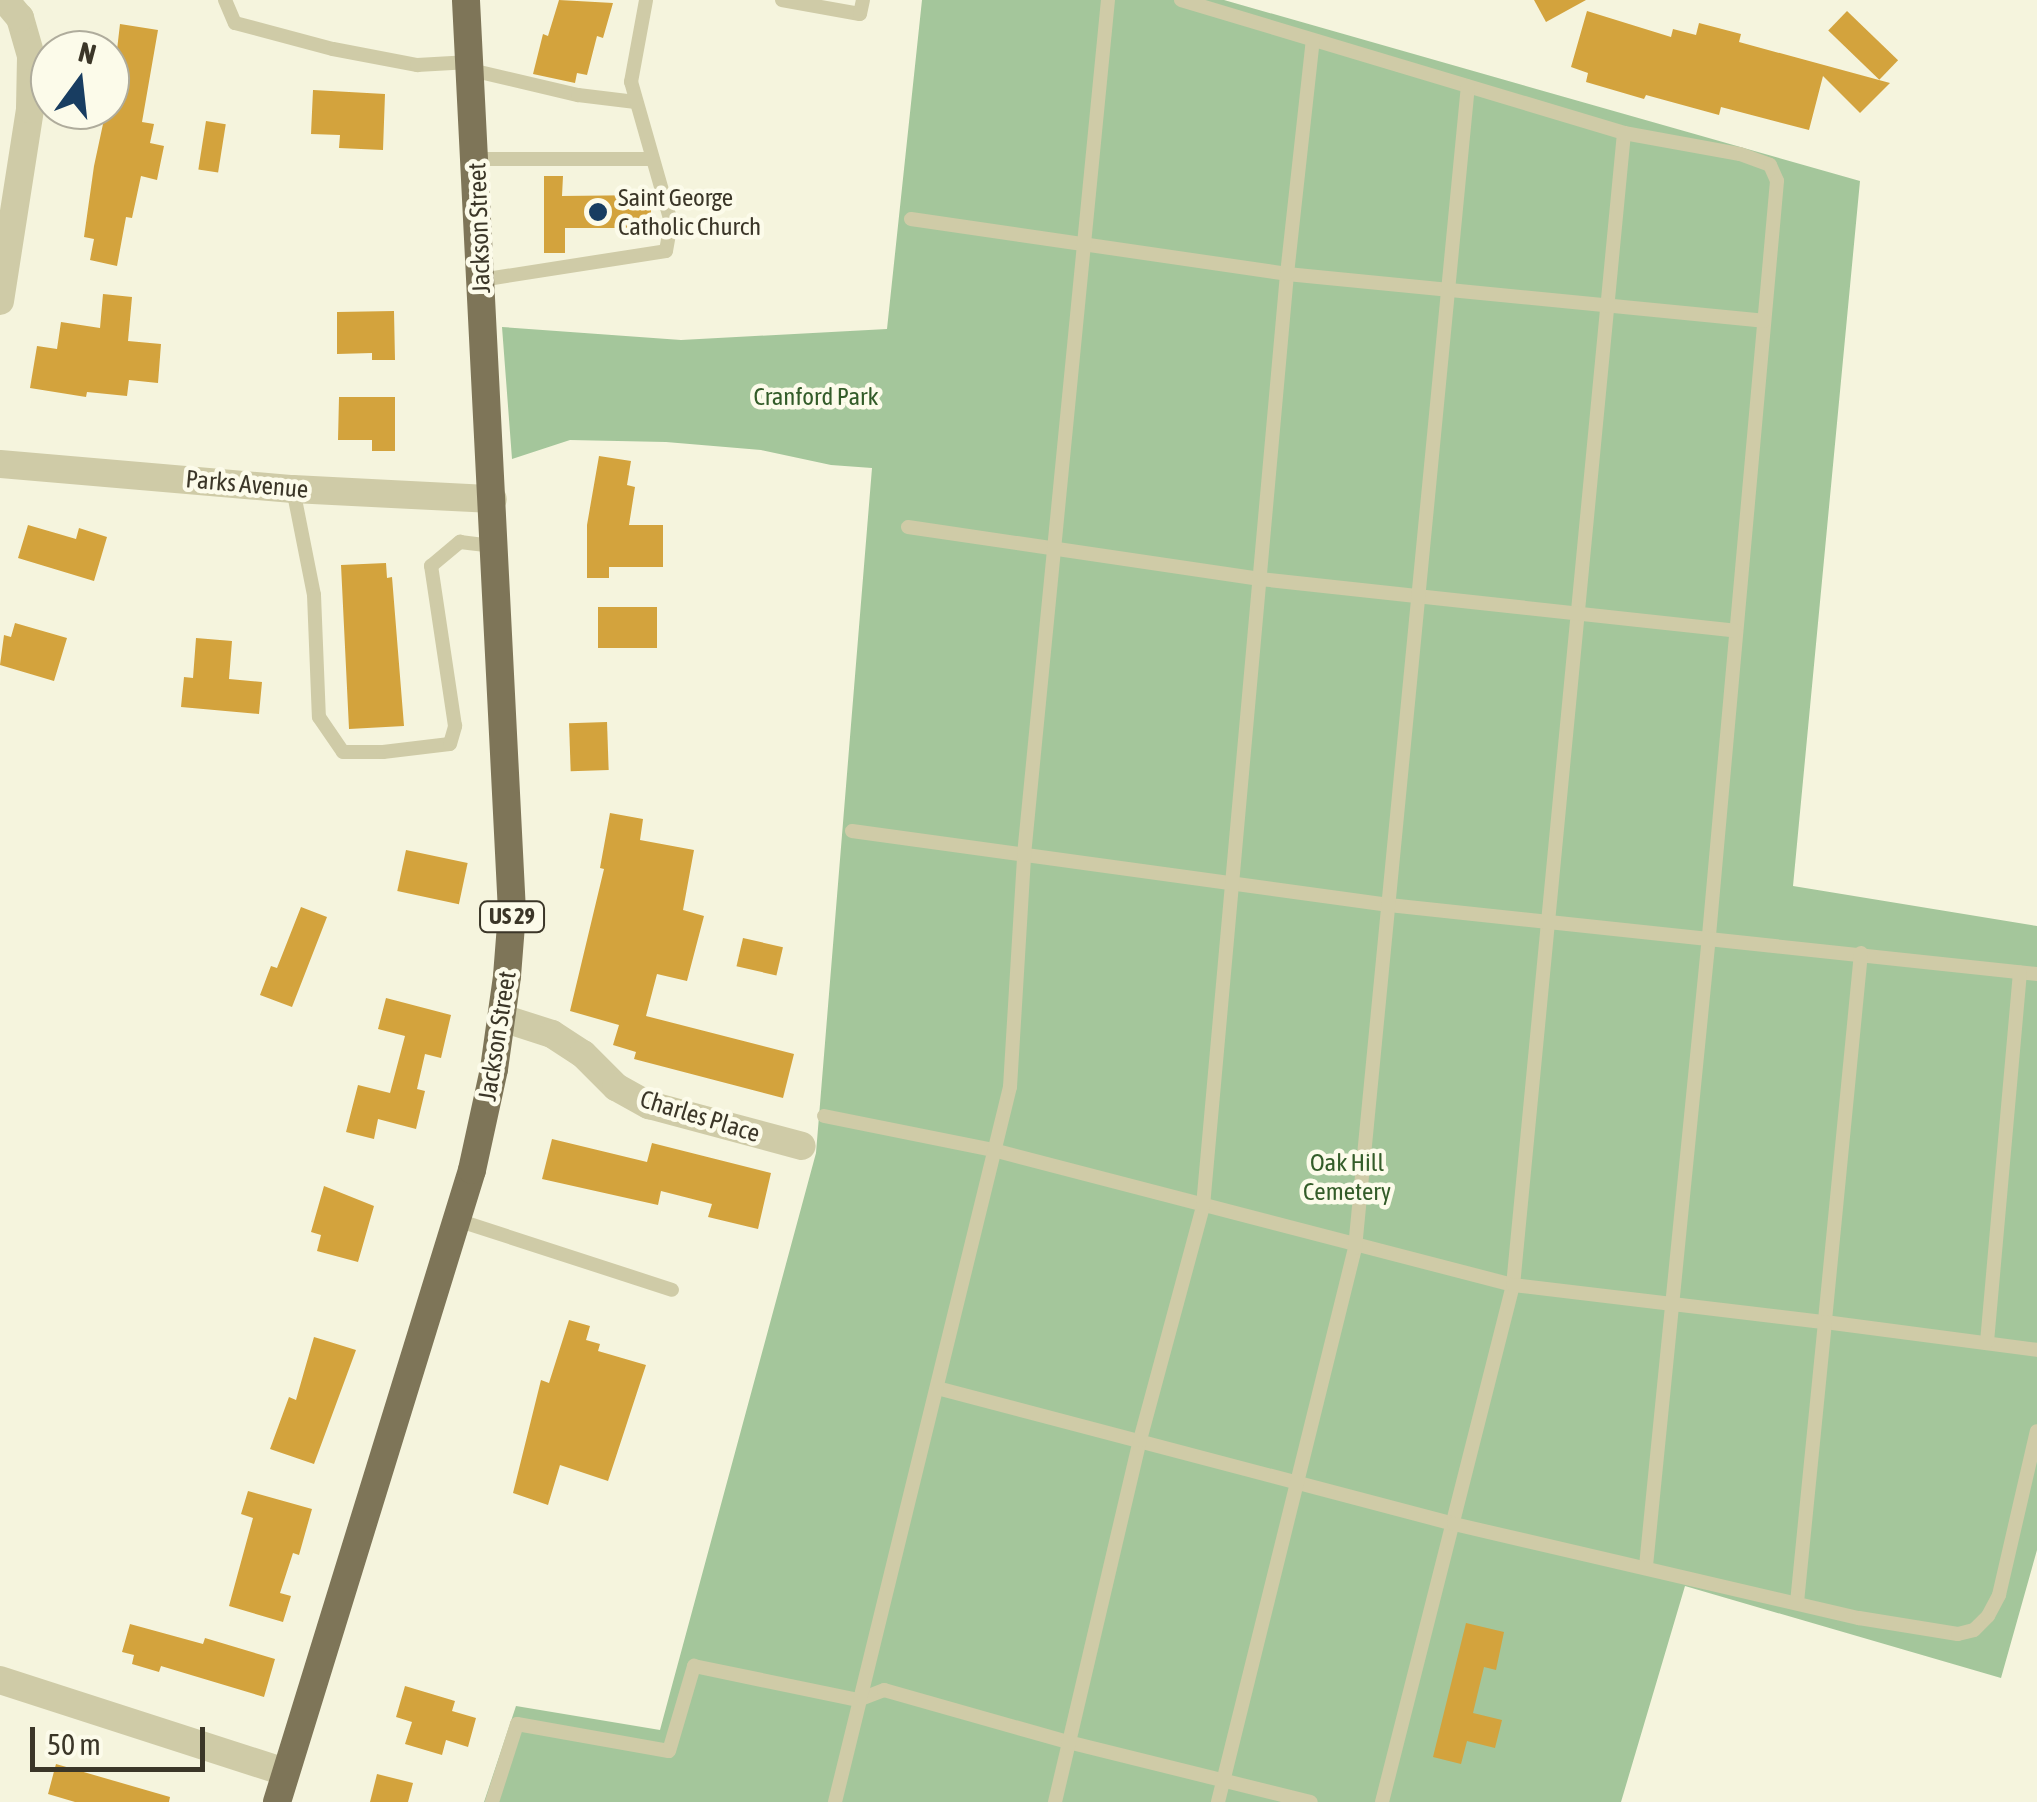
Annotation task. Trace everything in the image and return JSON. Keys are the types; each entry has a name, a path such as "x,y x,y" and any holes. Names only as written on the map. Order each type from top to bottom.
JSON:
{"main road":[{"name":"Jackson Street","path":"277,1802 457,1220 484,1120 502,1018 512,912 466,0"}],"street":[{"path":"0,302 30,109 28,46 20,18 5,0"},
{"name":"Parks Avenue","path":"0,464 293,489 494,499"},
{"name":"Charles Place","path":"502,1018 552,1034 582,1054 616,1088 650,1104 802,1146"},
{"path":"0,1680 284,1772"}],"lane":[{"path":"225,0 234,23 334,49 417,65 470,66 578,95 636,102"},
{"path":"481,280 666,251 671,222 630,82 646,0"},
{"path":"782,0 860,14 863,0"},
{"path":"835,1802 1010,1088 1024,855 1108,0"},
{"path":"1181,0 1624,133 1740,154 1770,165 1777,182 1710,936 1646,1566"},
{"path":"1056,1802 1140,1440 1203,1206 1287,274 1313,40"},
{"path":"1218,1802 1355,1248 1468,86"},
{"path":"1382,1802 1513,1285 1624,133"},
{"path":"476,159 652,160"},
{"path":"912,219 1084,248 1287,274 1764,320"},
{"path":"293,489 314,595 319,717 342,752 383,752 450,744 455,726 432,566 460,542 494,546"},
{"path":"908,527 1260,580 1735,631"},
{"path":"852,831 1389,904 2037,974"},
{"path":"1797,1602 1861,953"},
{"path":"1987,1342 2020,972"},
{"path":"824,1116 997,1152 1355,1248 1513,1285 2037,1350"},
{"path":"457,1220 672,1290"},
{"path":"937,1388 1454,1524 1797,1602 1958,1634 1974,1630 1988,1616 1999,1595 2037,1431"},
{"path":"492,1802 516,1724 669,1751 694,1666 858,1700 884,1690 1068,1742 1312,1802"}],"green space":[{"name":"Oak Hill Cemetery","path":"922,0 1224,0 1860,181 1793,886 2037,926 2037,1550 2001,1678 1685,1586 1621,1802 484,1802 516,1706 660,1730 816,1153 872,468 831,465 761,450 666,442 570,440 512,459 502,327 681,340 887,329"}],"building":[{"path":"559,0 613,3 603,38 597,36 587,75 577,73 575,83 533,74 543,34 548,36"},
{"path":"1534,0 1586,0 1546,22"},
{"path":"1587,11 1671,37 1673,29 1696,35 1699,23 1741,34 1739,42 1890,83 1860,113 1823,76 1809,130 1721,107 1719,115 1646,95 1644,99 1586,82 1588,73 1571,67"},
{"path":"1847,11 1898,60 1879,80 1828,30"},
{"path":"120,24 158,30 142,122 154,124 150,143 164,146 157,180 141,176 132,218 126,217 117,266 90,260 94,239 84,237 102,130 130,130 130,30 119,30"},
{"path":"313,90 385,94 383,150 339,148 340,135 311,134"},
{"path":"206,121 226,124 218,173 198,169"},
{"name":"Saint George Catholic Church","path":"544,176 563,176 562,196 651,195 651,228 565,228 565,253 544,253"},
{"path":"103,294 132,297 128,341 161,344 158,383 129,380 127,396 87,392 86,397 30,388 37,346 57,349 61,322 100,328"},
{"path":"394,311 395,360 372,360 372,353 337,354 337,312"},
{"path":"339,397 395,397 395,451 372,451 372,440 338,440"},
{"path":"599,456 631,461 627,485 635,487 629,525 663,525 663,567 609,567 609,578 587,578 587,525"},
{"path":"28,525 76,539 79,528 107,537 94,581 18,558"},
{"path":"386,563 387,578 392,577 404,726 349,729 341,565"},
{"path":"598,607 657,607 657,648 598,648"},
{"path":"15,623 67,638 54,681 0,665 4,635 11,637"},
{"path":"196,638 232,641 229,679 262,682 259,714 181,707 184,677 193,678"},
{"path":"607,722 609,770 571,771 569,723"},
{"path":"610,813 643,819 640,840 694,850 683,910 704,916 687,981 657,974 646,1016 794,1054 783,1098 634,1059 636,1052 613,1045 619,1025 570,1011 604,869 600,868"},
{"path":"406,850 468,863 459,904 397,891"},
{"path":"301,907 327,917 292,1007 260,995 271,966 277,968"},
{"path":"743,938 783,947 776,975 736,966"},
{"path":"386,998 451,1015 441,1058 425,1054 417,1089 425,1091 416,1129 378,1119 374,1139 346,1132 358,1085 390,1093 405,1036 378,1029"},
{"path":"552,1139 647,1162 652,1143 771,1173 758,1229 708,1217 712,1204 661,1191 658,1205 542,1179"},
{"path":"324,1186 374,1206 358,1262 317,1251 321,1235 311,1232"},
{"path":"569,1320 590,1326 586,1340 600,1344 598,1351 646,1365 608,1481 560,1465 548,1505 513,1493 541,1380 549,1383"},
{"path":"314,1337 356,1350 314,1464 270,1449 289,1397 296,1400"},
{"path":"248,1491 312,1509 299,1555 293,1553 280,1593 291,1596 283,1622 229,1606 253,1518 241,1514"},
{"path":"1466,1623 1504,1632 1496,1670 1484,1667 1473,1713 1502,1720 1495,1748 1467,1741 1461,1764 1433,1757"},
{"path":"130,1624 203,1644 205,1638 275,1659 264,1697 161,1666 159,1672 132,1664 134,1655 122,1652"},
{"path":"405,1686 455,1701 452,1711 476,1718 468,1747 446,1740 442,1755 405,1744 412,1722 396,1717"},
{"path":"56,1764 170,1797 169,1802 75,1802 48,1794"},
{"path":"377,1774 413,1783 408,1802 370,1802"}],"place":[{"name":"Saint George Catholic Church","path":"598,212"}],"park label":[{"name":"Cranford Park","path":"816,396"}]}
